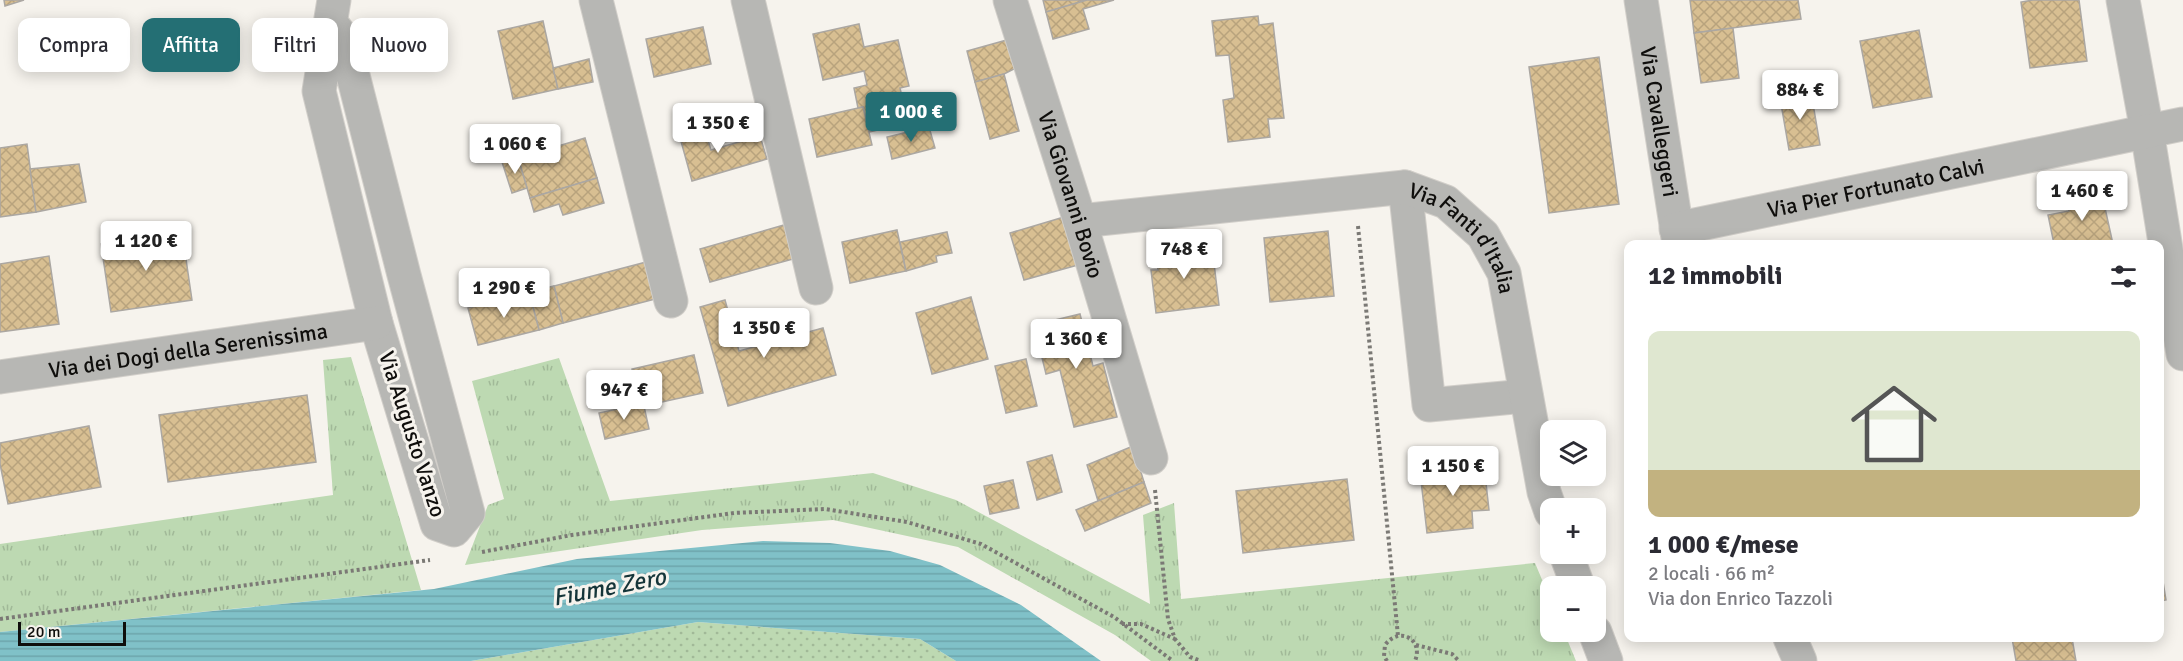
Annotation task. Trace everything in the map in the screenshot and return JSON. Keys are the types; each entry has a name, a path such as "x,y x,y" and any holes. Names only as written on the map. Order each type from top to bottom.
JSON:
{"street":[{"path":"596,0 671,301"},
{"path":"748,0 816,288"},
{"name":"Via Giovanni Bovio","path":"1010,0 1080,221 1151,458"},
{"name":"Via Cavalleggeri","path":"1641,0 1677,237"},
{"path":"2123,0 2183,354"},
{"name":"Via Augusto Vanzo","path":"332,12 344,39 468,513 454,530 437,524 376,323 319,90 332,12"},
{"name":"Via Pier Fortunato Calvi","path":"1677,237 2183,124"},
{"path":"1405,186 1429,405 1526,396"},
{"name":"Via Fanti d'Italia","path":"1080,221 1405,186 1446,201 1483,235 1504,273 1546,498"},
{"name":"Via dei Dogi della Serenissima","path":"0,377 376,323"},
{"path":"1599,642 1606,661"},
{"path":"1792,642 1800,661"}],"path":[{"path":"1354,192 1398,636"},
{"path":"1151,458 1168,619 1175,639 1190,657 1201,661"},
{"path":"471,555 572,535 734,513 825,508 907,522 981,544 1114,617 1173,661"},
{"path":"0,619 437,559"},
{"path":"1122,624 1141,624 1175,639"},
{"path":"1387,661 1384,656 1385,645 1393,637 1398,636 1409,637 1416,645 1452,654 1459,661"},
{"path":"1415,661 1416,645"}],"green space":[{"path":"351,357 421,590 0,632 0,544 333,495 323,360"},
{"path":"559,358 610,501 873,473 956,500 1150,604 1143,515 1174,503 1181,599 1535,563 1540,576 1540,642 1568,642 1576,661 1151,661 1115,635 958,547 833,520 702,530 465,565 488,505 504,499 472,381"},
{"path":"698,622 920,639 956,661 471,661"}],"water":[{"name":"Fiume Zero","path":"763,541 830,543 890,551 940,565 1021,605 1101,661 956,661 920,639 698,622 471,661 0,661 0,632 434,589 577,559"}],"building":[{"path":"4,0 24,0 5,6"},
{"path":"1043,0 1087,0 1046,12"},
{"path":"1087,0 1114,0 1083,9 1089,29 1053,39 1046,12"},
{"path":"1690,0 1798,0 1801,19 1694,33"},
{"path":"2079,0 2087,61 2030,68 2021,2"},
{"path":"1258,16 1259,25 1273,23 1284,118 1268,119 1270,137 1228,142 1223,100 1234,98 1229,55 1216,56 1212,21"},
{"path":"543,21 558,89 513,99 498,31"},
{"path":"859,24 864,47 898,40 909,86 900,88 908,123 869,132 863,107 858,108 854,88 867,85 864,71 823,80 813,34"},
{"path":"703,27 711,64 654,77 646,39"},
{"path":"1733,28 1739,78 1701,83 1694,33"},
{"path":"1919,30 1932,97 1873,108 1860,41"},
{"path":"1014,38 1022,65 1004,74 975,82 967,51"},
{"path":"1599,57 1619,204 1549,213 1529,67"},
{"path":"589,59 593,82 558,89 553,68"},
{"path":"1004,74 1019,131 990,139 975,82"},
{"path":"1811,92 1820,145 1789,150 1780,98"},
{"path":"863,107 872,145 817,157 809,119"},
{"path":"704,127 711,150 760,136 767,159 692,181 679,134"},
{"path":"929,127 935,148 892,159 887,137"},
{"path":"585,138 597,178 530,198 518,158"},
{"path":"27,144 36,212 0,217 0,148"},
{"path":"518,158 527,188 512,193 502,162"},
{"path":"79,164 86,202 36,212 30,169"},
{"path":"597,178 604,203 563,215 559,204 534,212 530,198"},
{"path":"2101,190 2112,240 2053,240 2048,215 2069,211 2066,198"},
{"path":"1064,217 1078,265 1024,280 1010,233"},
{"path":"784,225 793,259 710,282 700,249"},
{"path":"897,230 906,271 850,283 842,242"},
{"path":"1328,231 1334,296 1270,302 1264,238"},
{"path":"182,232 192,300 111,312 101,244"},
{"path":"947,232 952,253 936,256 937,262 906,271 900,242"},
{"path":"1203,244 1206,264 1214,263 1219,305 1156,313 1151,270 1158,270 1155,250"},
{"path":"49,256 59,324 0,332 0,264"},
{"path":"654,260 663,297 563,323 554,286"},
{"path":"554,286 563,323 539,330 529,292"},
{"path":"529,292 539,330 478,345 468,308"},
{"path":"971,297 988,359 932,374 916,313"},
{"path":"725,300 739,351 823,328 836,375 728,406 700,307"},
{"path":"1080,314 1093,366 1103,363 1117,417 1074,427 1060,370 1046,374 1034,325"},
{"path":"694,355 703,393 644,406 640,404 632,369"},
{"path":"1026,359 1037,406 1006,413 995,366"},
{"path":"307,395 316,462 168,482 159,415"},
{"path":"640,404 644,406 649,429 605,439 599,413"},
{"path":"89,426 101,487 8,504 0,464 0,443"},
{"path":"1133,446 1144,482 1098,501 1087,465"},
{"path":"1052,455 1062,492 1037,500 1027,462"},
{"path":"1484,465 1489,510 1472,511 1473,528 1427,533 1420,472"},
{"path":"1347,479 1354,540 1243,553 1236,491"},
{"path":"1013,480 1019,508 990,514 984,486"},
{"path":"1144,482 1151,503 1085,531 1076,510"},
{"path":"2013,642 2073,642 2076,661 2016,661"}]}
